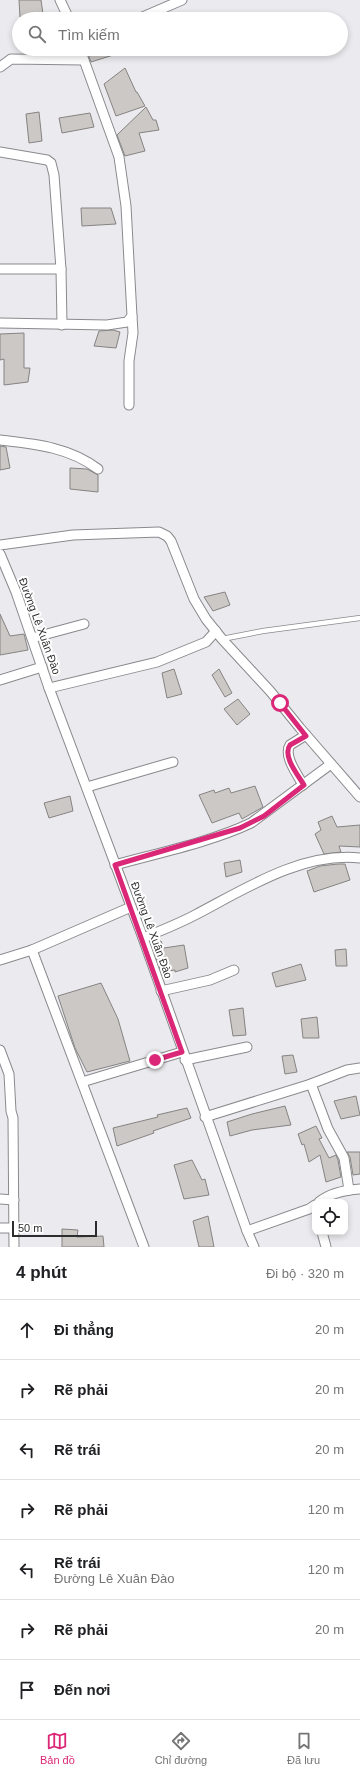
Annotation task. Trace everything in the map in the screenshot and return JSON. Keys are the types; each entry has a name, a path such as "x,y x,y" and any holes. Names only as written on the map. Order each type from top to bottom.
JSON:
{"street":[{"path":"60,0 66,12"},
{"path":"154,12 182,0"},
{"path":"82,56 119,156 126,206 133,333 129,361 129,405"},
{"path":"0,67 11,59 83,60"},
{"path":"0,152 48,160 51,163 54,175 61,269 62,325"},
{"path":"0,269 61,269"},
{"path":"0,323 107,325 127,322 132,316"},
{"path":"0,440 44,445 63,450 88,461 98,469"},
{"path":"0,545 73,535 163,533 171,541 194,599 202,613 222,639 270,691 306,736 360,797"},
{"name":"Đường Lê Xuân Đào","path":"0,554 32,638 49,688 88,788 130,907 143,938 246,1231 254,1247"},
{"path":"32,638 84,624"},
{"path":"49,688 157,662 206,642 216,631"},
{"path":"0,680 42,667"},
{"path":"304,785 290,761 287,752 290,745 306,736"},
{"path":"88,788 173,762"},
{"path":"115,865 240,828 264,816 331,764"},
{"path":"143,938 194,916 250,885 289,869 310,862 360,858"},
{"path":"0,960 32,950 130,907"},
{"path":"32,950 144,1247"},
{"path":"161,991 210,980 234,970"},
{"path":"82,1082 184,1056 247,1047"},
{"path":"0,1050 8,1074 13,1118 14,1247"},
{"path":"206,1117 311,1084 347,1070 360,1068"},
{"path":"311,1084 328,1129 344,1158 348,1190"},
{"path":"322,1199 324,1197 348,1190 360,1189"},
{"path":"0,1199 14,1200"},
{"path":"246,1231 312,1209"},
{"path":"0,1228 14,1228"},
{"path":"323,1235 326,1247"}],"lane":[{"path":"222,639 264,631 360,618"}],"building":[{"path":"19,0 41,0 43,12 20,12"},
{"path":"89,56 110,56 91,62"},
{"path":"125,68 136,92 145,106 116,116 104,84"},
{"path":"146,107 153,120 156,120 159,130 139,133 145,151 125,156 117,135"},
{"path":"39,112 42,141 29,143 26,114"},
{"path":"90,113 94,127 62,133 59,118"},
{"path":"81,208 111,208 116,224 82,226"},
{"path":"113,330 120,332 116,348 94,346 99,331"},
{"path":"24,333 24,368 30,368 28,382 4,385 4,359 0,360 0,334"},
{"path":"0,446 6,447 10,468 0,470"},
{"path":"70,468 87,469 98,475 98,492 70,489"},
{"path":"225,592 230,605 213,611 204,597"},
{"path":"0,614 10,636 24,634 28,650 0,655"},
{"path":"174,669 182,694 167,698 162,673"},
{"path":"219,669 232,693 225,697 212,675"},
{"path":"238,699 250,714 237,725 224,709"},
{"path":"255,786 263,807 242,819 239,813 212,823 199,795 214,790 215,793 229,788 231,793"},
{"path":"70,796 73,811 49,818 44,803"},
{"path":"332,816 337,827 360,825 360,847 339,846 341,852 324,854 315,834 321,830 318,822"},
{"path":"240,860 242,872 226,877 224,863"},
{"path":"345,864 350,880 314,892 307,871 320,866"},
{"path":"161,941 164,948 184,945 188,968 175,972 175,970 161,972 151,944"},
{"path":"346,949 347,966 336,966 335,950"},
{"path":"301,964 306,980 276,987 272,973"},
{"path":"101,983 118,1019 130,1061 87,1072 75,1048 58,996"},
{"path":"243,1008 246,1035 233,1036 229,1010"},
{"path":"317,1017 319,1038 303,1038 301,1019"},
{"path":"293,1055 297,1072 285,1074 282,1056"},
{"path":"356,1096 360,1115 341,1119 334,1101"},
{"path":"285,1106 291,1125 252,1130 230,1136 227,1122"},
{"path":"187,1108 191,1118 153,1131 154,1133 117,1146 113,1128"},
{"path":"316,1126 322,1138 319,1139 329,1158 336,1155 338,1160 341,1177 326,1182 320,1155 309,1162 304,1144 302,1145 298,1134"},
{"path":"347,1152 360,1152 360,1174 353,1175 350,1157"},
{"path":"192,1160 202,1180 205,1179 209,1195 184,1199 174,1165"},
{"path":"208,1216 214,1247 199,1247 193,1221"},
{"path":"62,1229 78,1230 77,1237 103,1236 104,1247 62,1247"}],"route":[{"path":"155,1060 182,1052 143,938 115,865 240,828 264,816 275,805 304,785 290,761 287,752 290,745 306,736 280,703"}]}
